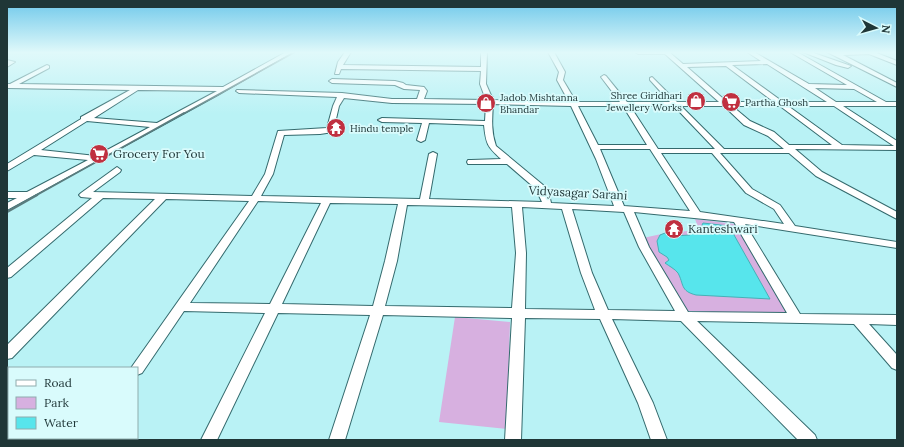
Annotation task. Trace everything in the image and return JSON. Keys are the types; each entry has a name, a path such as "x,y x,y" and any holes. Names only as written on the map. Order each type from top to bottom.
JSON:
{"street":[{"path":"8,86 35,73"},
{"path":"7,207 253,73"},
{"path":"322,94 337,73"},
{"path":"483,73 483,84 490,102 488,123 492,147 540,187 548,205"},
{"path":"562,73 560,80 574,103 610,181 644,247 684,317 809,440"},
{"path":"690,73 747,122 771,134 824,177 897,216"},
{"path":"739,73 841,148"},
{"path":"785,73 897,144"},
{"path":"831,73 897,111"},
{"path":"874,73 897,85"},
{"path":"604,77 625,104 654,149 700,214"},
{"path":"652,79 718,151 749,191 771,202 777,207 791,228"},
{"path":"332,81 395,82 404,87 423,89 424,91 420,101"},
{"path":"8,86 222,90"},
{"path":"806,86 856,87"},
{"path":"7,168 84,119 135,89"},
{"path":"239,92 342,95 392,101 625,104 897,104"},
{"path":"138,368 256,199 269,174 281,133 320,132 330,130 336,106 342,95"},
{"path":"84,119 157,125"},
{"path":"382,120 488,123"},
{"path":"421,140 426,121"},
{"path":"594,147 718,151 897,148"},
{"path":"32,152 96,158"},
{"path":"424,202 433,154"},
{"path":"7,159 20,159"},
{"path":"471,162 509,161"},
{"name":"Vidyasagar Sarani","path":"117,170 84,196 403,201 624,208 700,214 897,244"},
{"path":"7,195 29,195"},
{"path":"7,274 100,196"},
{"path":"7,354 163,197"},
{"path":"209,440 327,200"},
{"path":"337,440 378,310 391,261 403,201"},
{"path":"513,440 521,253 517,204"},
{"path":"566,206 579,251 595,296 634,378 659,440"},
{"path":"738,220 797,319"},
{"path":"180,307 897,320"},
{"path":"858,320 897,364"}],"green space":[{"path":"695,219 735,224 790,315 687,311 643,238 666,233 699,230"},
{"path":"455,317 510,322 507,429 439,422"}],"water":[{"path":"703,223 729,226 770,299 696,295 687,291 683,287 678,273 665,263 669,260 659,252 657,241 660,235 665,233 672,236 690,235 690,233 704,233"}],"railway":[{"path":"183,114 257,73"},
{"path":"35,196 184,113"},
{"path":"7,212 37,195"}],"place":[{"name":"Shree Giridhari Jewellery Works","path":"696,101"},
{"name":"Partha Ghosh","path":"731,102"},
{"name":"Jadob Mishtanna Bhandar","path":"486,103"},
{"name":"Hindu temple","path":"336,128"},
{"name":"Grocery For You","path":"99,154"},
{"name":"Kanteshwari","path":"674,229"}]}
